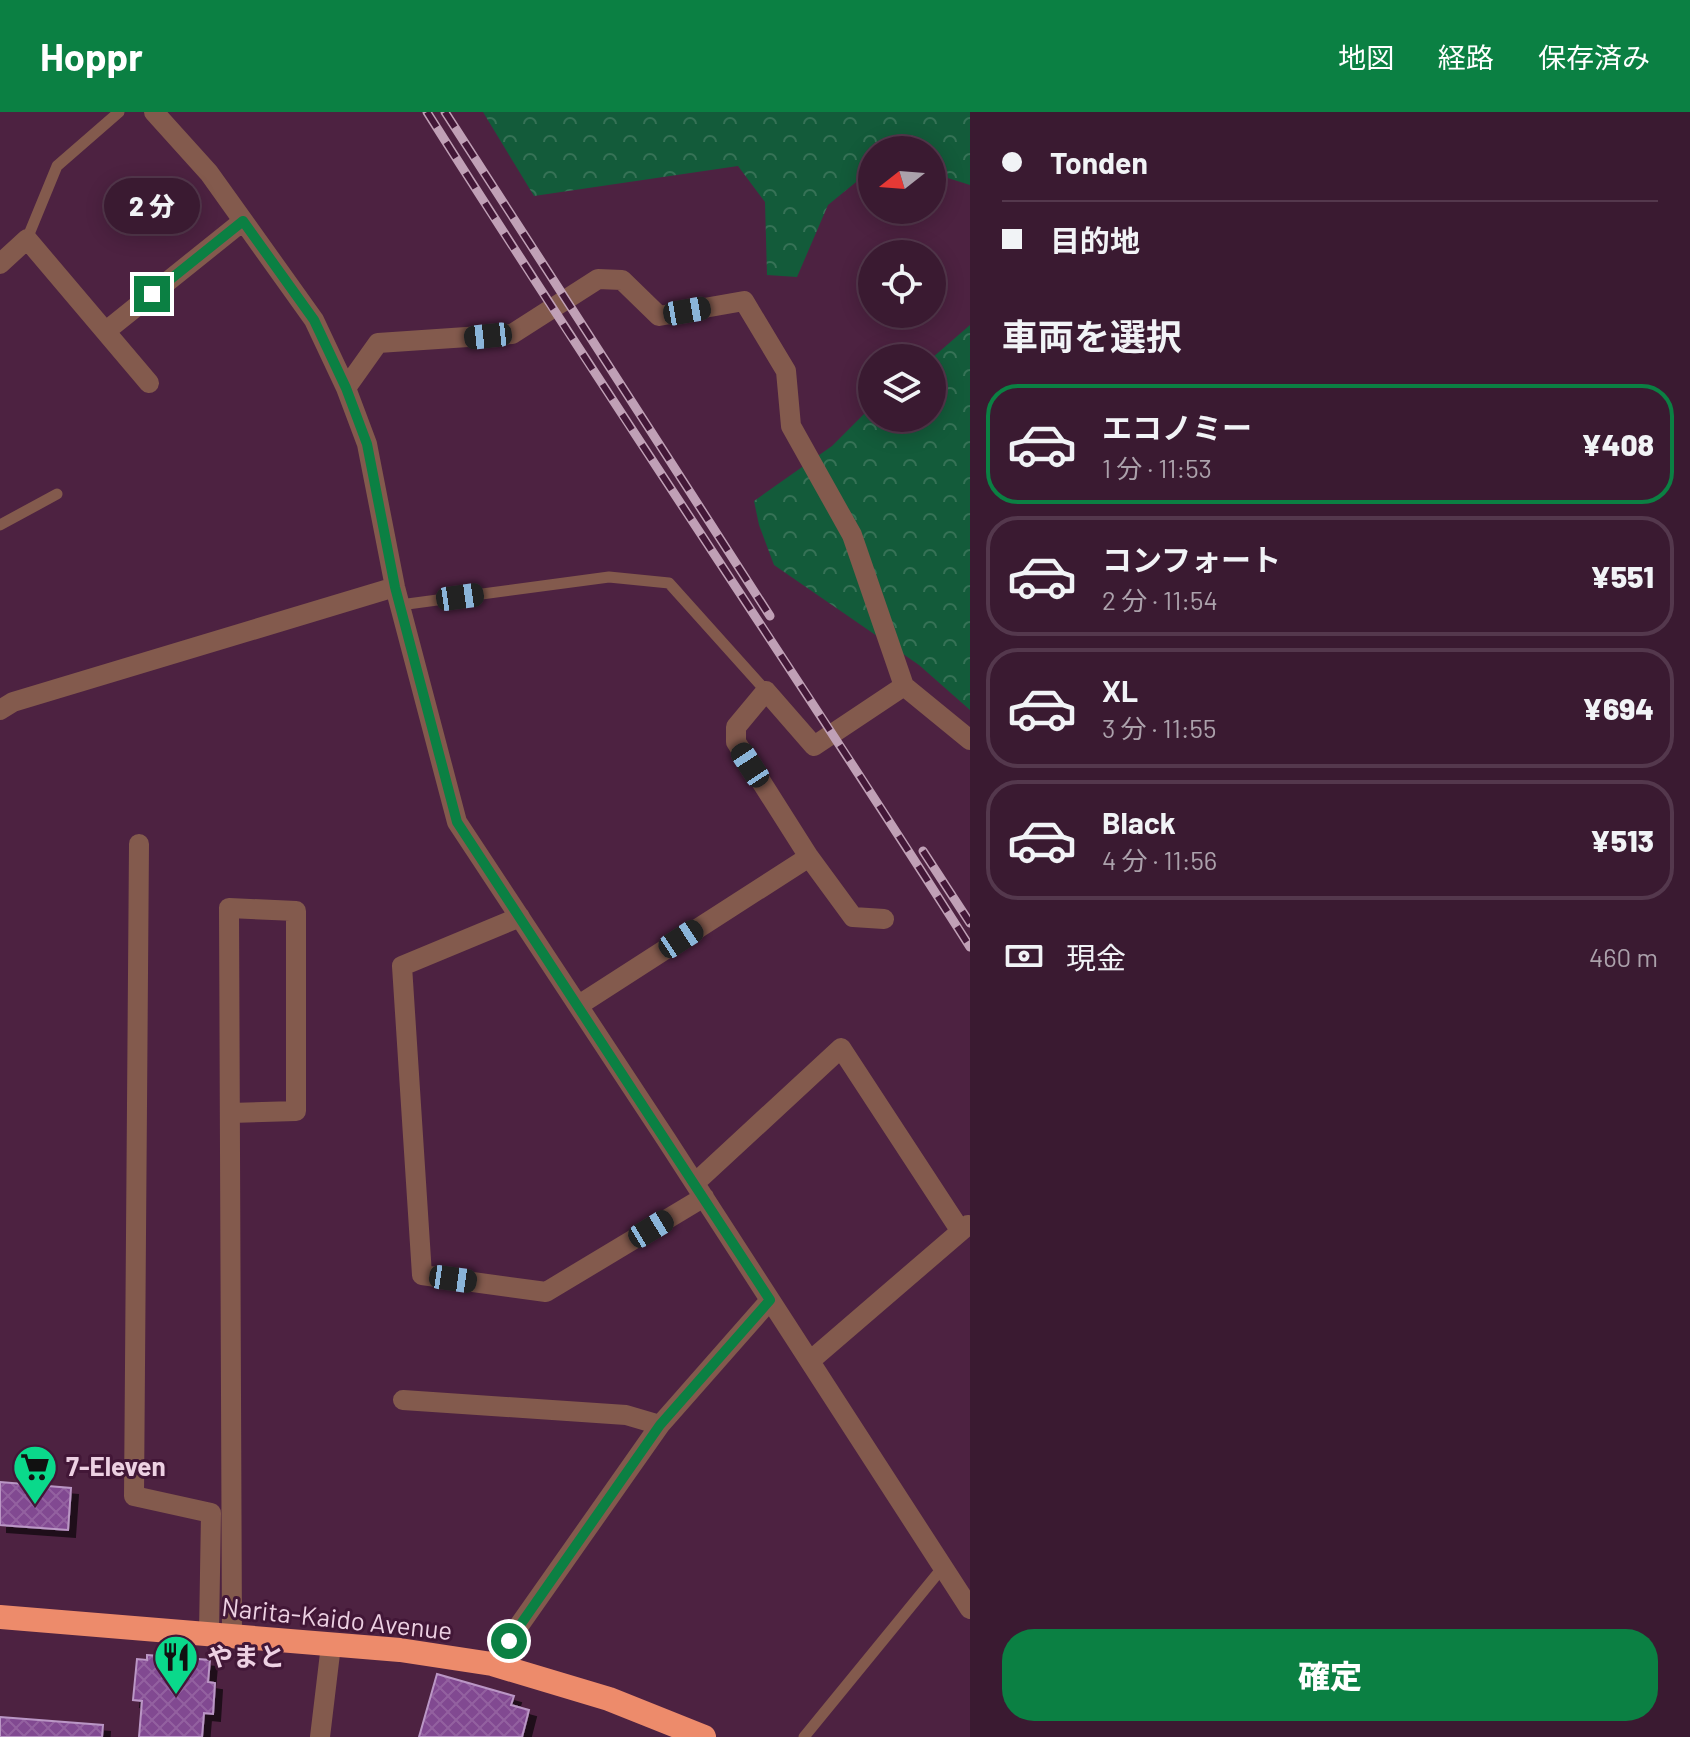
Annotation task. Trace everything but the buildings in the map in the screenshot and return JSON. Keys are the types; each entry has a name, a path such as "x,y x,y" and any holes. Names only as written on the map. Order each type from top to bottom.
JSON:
{"highway":[{"name":"Narita-Kaido Avenue","path":"0,1617 400,1650 492,1664 609,1699 704,1737"}],"street":[{"path":"154,112 209,173 314,320 346,388 367,444 398,596 457,822 970,1609"},
{"path":"106,331 243,221"},
{"path":"0,264 27,239 149,383"},
{"path":"346,388 378,343 512,334 598,279 622,280 659,316 744,301 786,371 791,426 852,535 904,686 970,740"},
{"path":"0,709 13,702 398,596"},
{"path":"884,919 853,917 809,857 736,742 736,727 766,691 814,746 904,686"},
{"path":"139,844 134,1496 211,1513 221,1634"},
{"path":"579,1005 809,857"},
{"path":"221,1634 230,1113 229,908 296,911 296,1111 230,1113"},
{"path":"520,917 402,966 422,1275 546,1292 699,1190 841,1048 965,1229 810,1361"},
{"path":"492,1664 660,1425 770,1300"},
{"path":"403,1400 626,1415 660,1425"},
{"path":"320,1737 331,1645"}],"lane":[{"path":"27,239 57,166 119,112"},
{"path":"0,525 57,494"},
{"path":"398,596 609,577 669,583 766,691"},
{"path":"804,1737 943,1567"}],"green space":[{"path":"483,112 970,112 970,185 946,177 946,136 858,136 858,180 828,205 797,277 767,275 765,202 738,166 534,196"},
{"path":"970,325 970,710 919,665 774,565 754,501 832,446 858,420 858,432 946,432 946,346"}],"railway":[{"path":"427,112 970,947"},
{"path":"445,112 770,616"},
{"path":"923,851 970,923"}],"place":[{"name":"7-Eleven","path":"35,1506"},
{"name":"やまと","path":"176,1696"}],"route":[{"path":"152,294 243,221 314,320 346,388 367,444 395,587 457,822 770,1300 660,1425 509,1641"}]}
